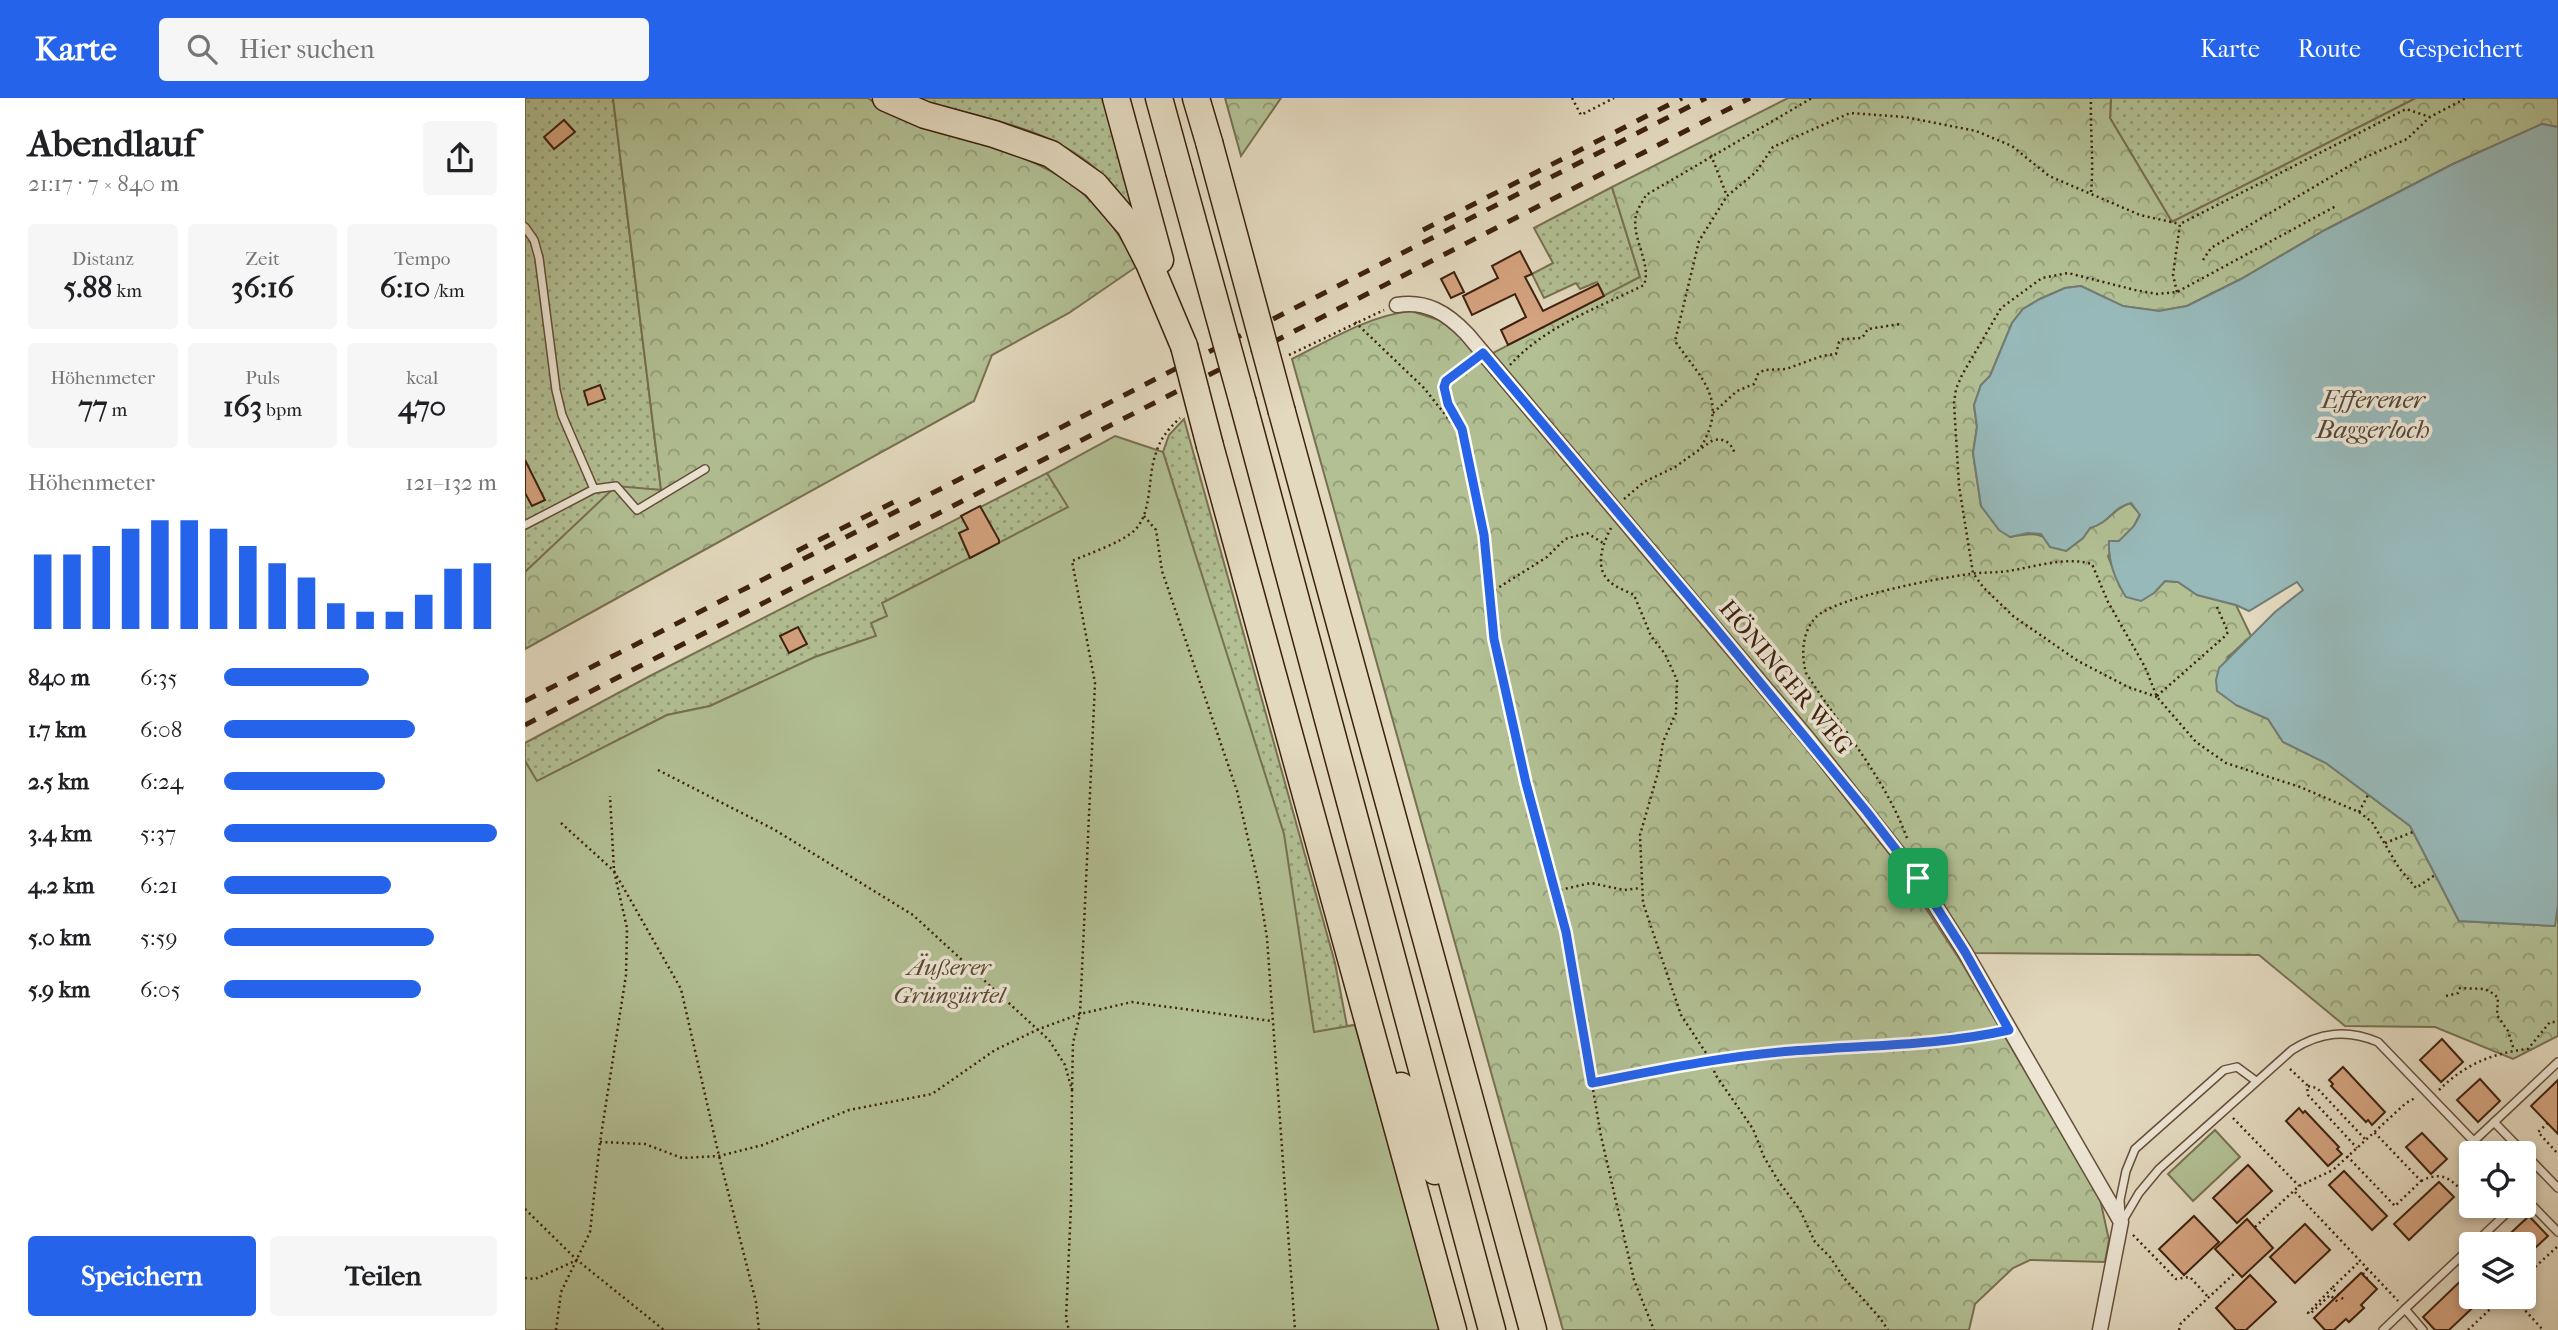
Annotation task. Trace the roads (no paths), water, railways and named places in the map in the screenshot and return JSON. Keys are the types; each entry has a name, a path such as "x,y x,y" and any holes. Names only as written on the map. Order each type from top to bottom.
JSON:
{"highway":[{"path":"886,98 925,115 994,134 1051,154 1095,185 1130,226 1149,263 1184,346"},
{"path":"1116,98 1453,1330"},
{"path":"1159,98 1492,1330"},
{"path":"1196,98 1532,1330"},
{"path":"1351,961 1478,1279"}],"street":[{"name":"HÖNINGER WEG","path":"1397,305 1420,304 1444,313 1455,322 1809,740 1918,878 1965,952 2121,1222"},
{"path":"2100,1330 2121,1222"}],"lane":[{"path":"525,227 534,240 539,258 556,390 562,415 594,489"},
{"path":"525,525 594,489 616,486 636,510 705,468"},
{"path":"2121,1222 2149,1179 2281,1059 2308,1040 2323,1035 2346,1033 2361,1035 2378,1042 2474,1141 2558,1062"},
{"path":"2121,1222 2120,1200 2126,1171 2135,1149 2224,1070 2237,1067 2256,1081"},
{"path":"2494,1122 2558,1188"},
{"path":"2536,1209 2558,1232"},
{"path":"2487,1232 2502,1218"},
{"path":"2383,1330 2459,1259"},
{"path":"2405,1309 2423,1330"}],"water":[{"name":"Efferener Baggerloch","path":"2542,124 2558,127 2558,905 2555,926 2459,921 2410,826 2326,763 2283,742 2268,719 2236,705 2217,691 2219,668 2275,612 2303,590 2297,582 2249,611 2197,595 2178,582 2165,581 2154,593 2141,601 2126,597 2113,570 2109,541 2119,541 2134,526 2140,515 2131,503 2090,528 2083,538 2066,551 2050,547 2041,534 2028,533 2010,537 1999,530 1981,506 1973,453 1977,427 1974,405 1981,385 1990,376 2012,323 2023,309 2040,299 2065,288 2081,286 2123,306 2159,311 2187,306 2453,164"}],"railway":[{"path":"1423,230 1682,98"},
{"path":"525,701 1706,98"},
{"path":"525,725 1750,98"},
{"path":"797,551 900,499"}],"park label":[{"name":"Äußerer Grüngürtel","path":"949,981"}]}
